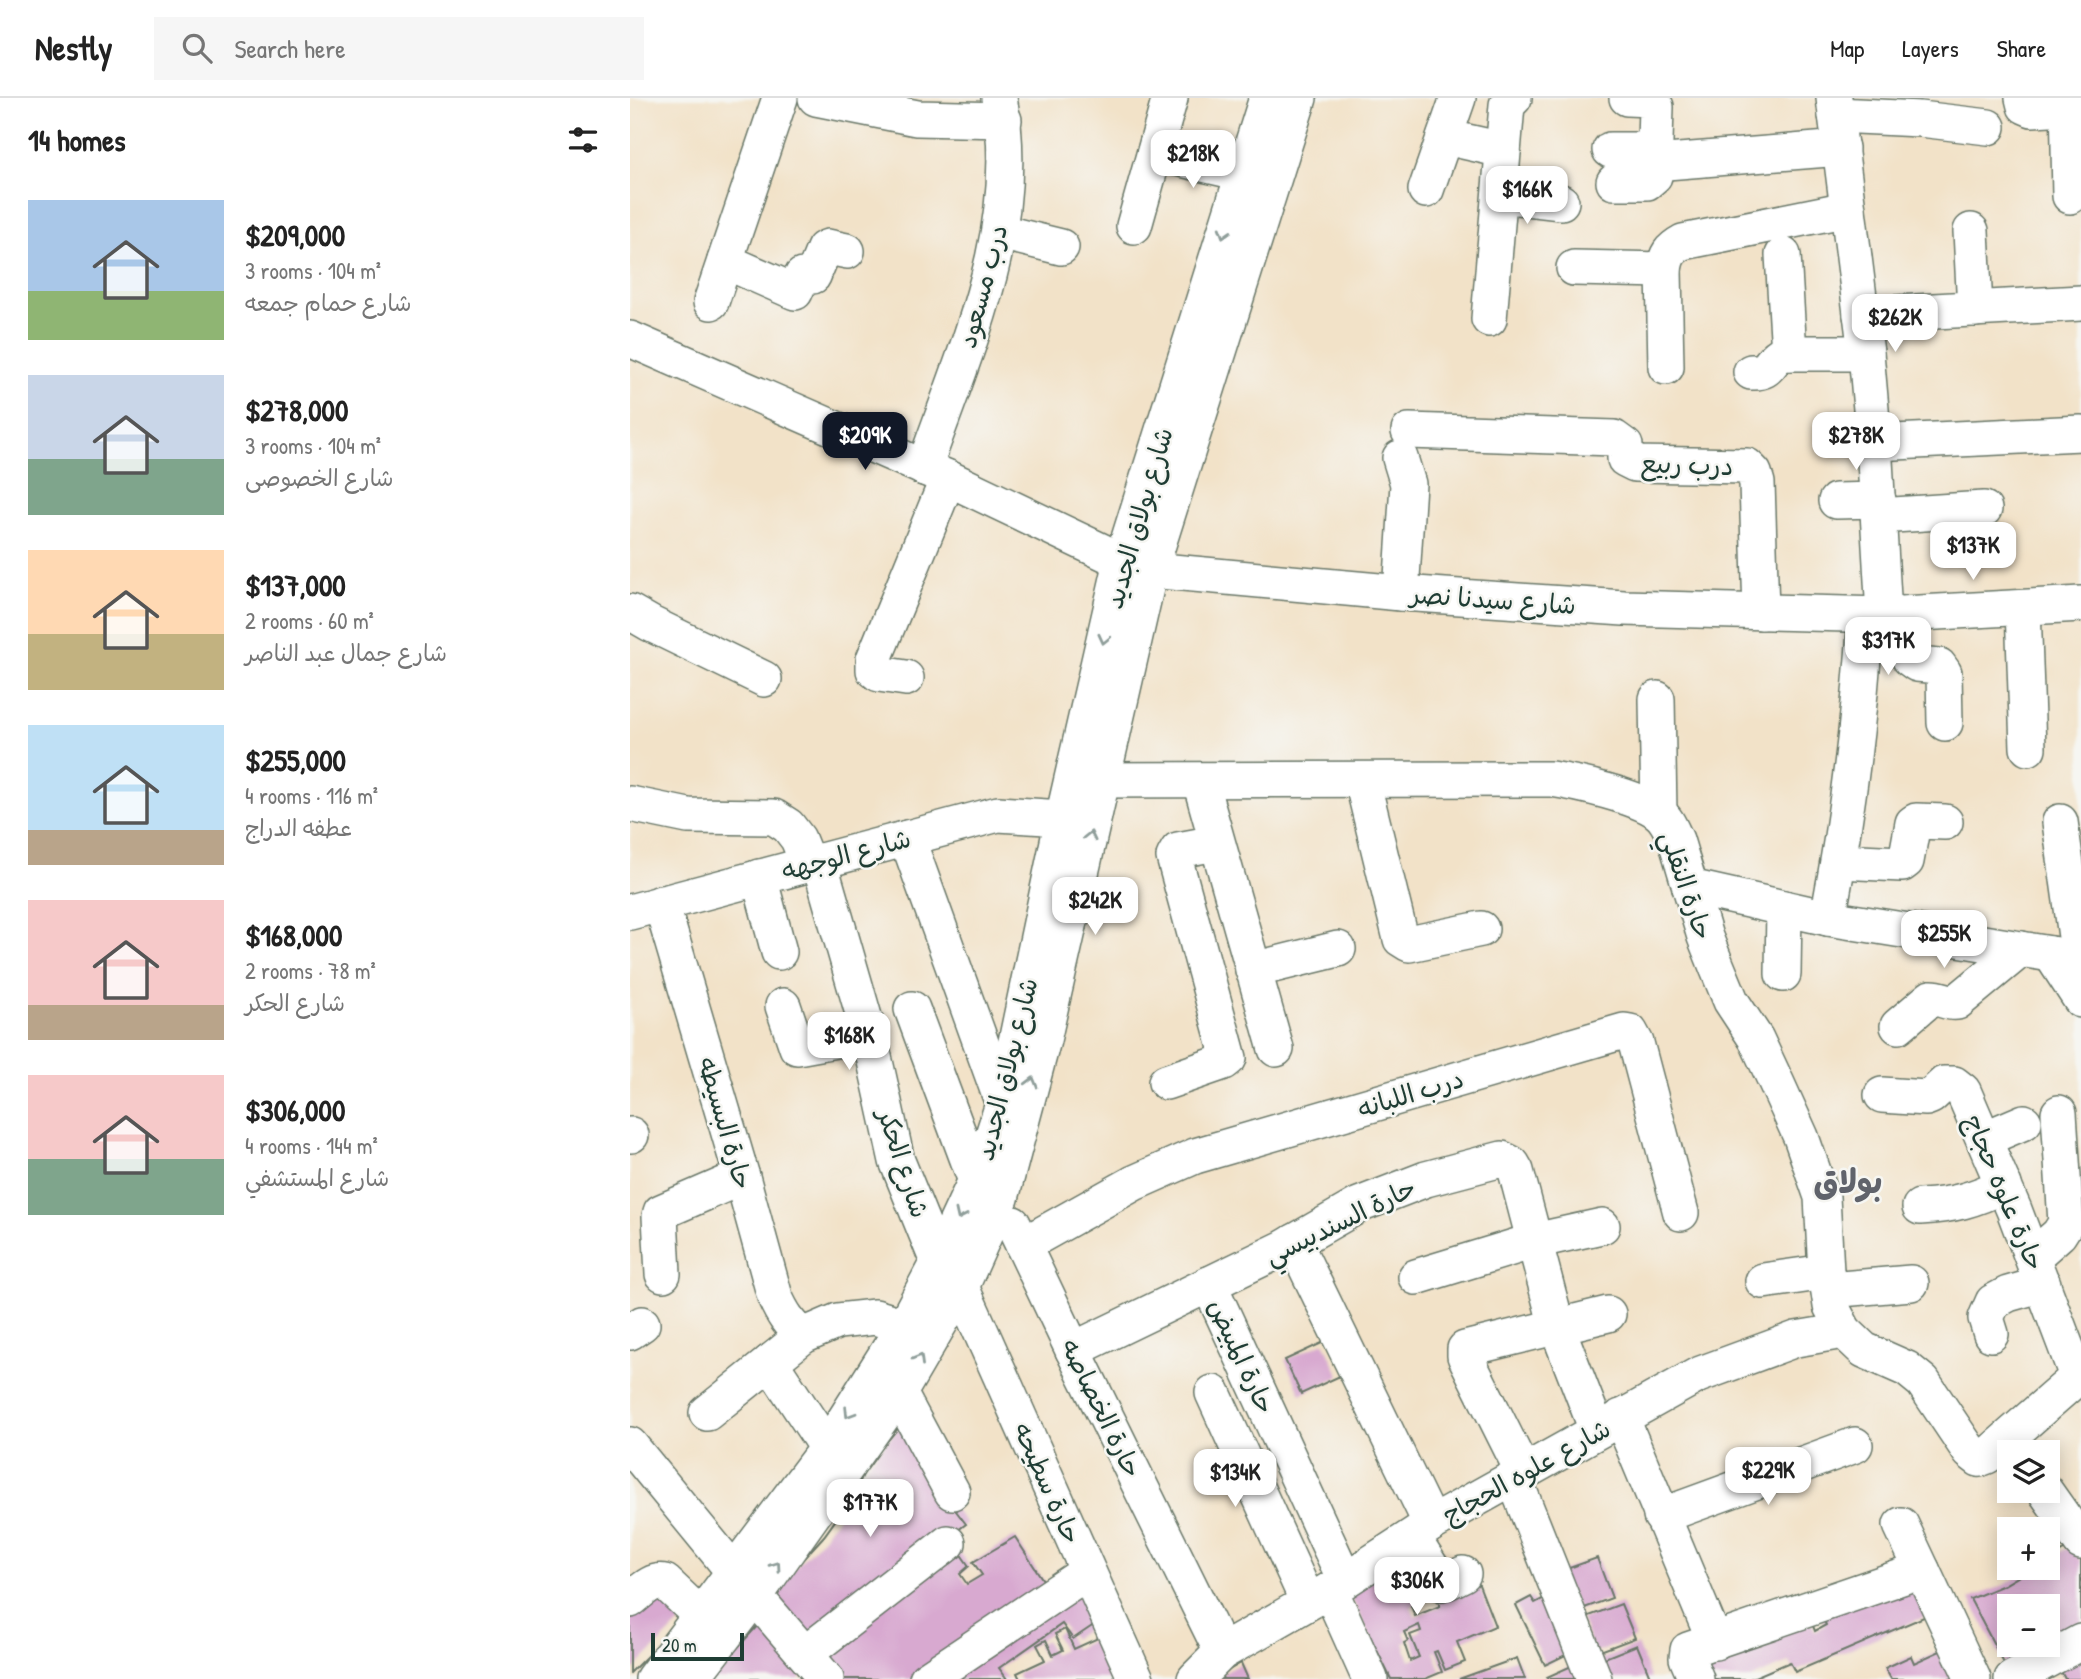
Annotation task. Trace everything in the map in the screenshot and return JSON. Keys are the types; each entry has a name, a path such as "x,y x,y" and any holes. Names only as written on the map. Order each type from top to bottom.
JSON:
{"street":[{"path":"711,302 780,98"},
{"path":"816,98 917,118 1002,109"},
{"path":"1134,226 1170,98"},
{"name":"شارع بولاق الجديد","path":"691,1679 827,1448 904,1326 987,1180 1043,1040 1087,780 1136,566 1242,173 1267,98"},
{"name":"شارع بولاق الجديد","path":"1136,566 1299,98"},
{"path":"1426,190 1458,98"},
{"path":"1489,319 1507,105 1514,98"},
{"path":"1612,166 1651,181 1654,176 1656,107 1650,99 1627,98"},
{"path":"2023,98 2025,106 2032,109 2068,102 2070,196"},
{"name":"درب مسعود","path":"906,678 879,674 874,670 874,659 936,473 1000,232 1005,167 1002,109"},
{"path":"1655,157 1837,120 1920,119 1989,127"},
{"path":"1828,918 1852,780 1861,698 1886,615 1866,354 1837,120"},
{"path":"1444,137 1503,149"},
{"path":"1155,153 1242,173"},
{"path":"1500,195 1561,202"},
{"path":"1667,368 1664,270 1666,258 1672,248 1683,242 1848,209"},
{"path":"1971,231 1975,309"},
{"path":"1000,232 1061,247"},
{"path":"725,261 795,292 802,276 813,276 824,249 828,247 847,251"},
{"path":"1783,255 1789,353"},
{"path":"1574,268 1664,270"},
{"path":"1861,315 2081,303"},
{"path":"633,348 936,473 1136,566"},
{"path":"1751,372 1760,373 1768,369 1777,356 1789,353 1866,354"},
{"path":"1874,443 2081,433"},
{"name":"درب ربيع","path":"1401,593 1408,484 1405,444 1614,438 1625,446 1625,458 1634,464 1747,466 1754,473 1757,483 1761,612"},
{"path":"1836,501 1878,508 1983,509"},
{"name":"شارع سيدنا نصر","path":"1136,566 1401,593 1624,608 1886,615 2081,604"},
{"path":"2023,608 2028,748"},
{"path":"630,612 764,679"},
{"path":"1886,615 1910,659 1917,664 1939,666 1943,671 1945,723"},
{"path":"1657,699 1659,813"},
{"path":"1362,779 1401,939 1409,944 1481,929"},
{"name":"حارة النقلي","path":"1087,780 1551,779 1619,796 1644,804 1659,813 1675,840 1705,937 1731,1000 1756,1039 1801,1137 1822,1197 1831,1307 1844,1331 1864,1350 1907,1369 1923,1382 1970,1452 1979,1459 1997,1452"},
{"name":"شارع بولاق الجديد","path":"653,1679 701,1616 745,1584 899,1394 961,1287 987,1180 1063,818 1087,780"},
{"path":"1200,780 1276,1049"},
{"name":"شارع الحكر","path":"630,804 688,816 775,817 788,826 798,839 811,863 869,1034 897,1160 938,1262"},
{"name":"شارع الوجهه","path":"646,907 998,814 1063,818"},
{"path":"1839,861 1902,864 1906,861 1913,823 1945,822"},
{"path":"2060,822 2058,955 2081,1000"},
{"path":"907,838 1003,1104"},
{"path":"1166,1082 1229,1058 1174,857 1178,850 1216,843"},
{"path":"759,877 779,952"},
{"path":"1690,887 1828,918 2058,955"},
{"name":"حارة البسيطه","path":"646,907 743,1177 775,1297 786,1320 803,1336"},
{"path":"1783,974 1784,908"},
{"path":"1253,970 1338,949"},
{"path":"1898,1026 1931,998 1957,1002 2058,955"},
{"path":"783,1006 797,1047 869,1034"},
{"name":"حارة الخصاصه","path":"912,1009 987,1180 1023,1245 1222,1652"},
{"name":"درب اللبانه","path":"1023,1245 1134,1183 1195,1156 1624,1031 1630,1032 1634,1037 1681,1213"},
{"name":"حارة علوه حجاج","path":"1882,1095 1926,1098 1944,1084 1954,1084 1963,1091 2004,1185 2079,1375"},
{"path":"1991,1334 1986,1318 1993,1302 2008,1294 2038,1270 2063,1229 2074,1219 2059,1113"},
{"path":"1984,1139 2024,1122"},
{"name":"حارة السندبيسي","path":"1073,1350 1294,1242 1359,1205 1426,1179 1502,1160 1512,1164 1557,1327 1661,1516 1715,1642"},
{"path":"663,1274 662,1212 743,1177"},
{"path":"1920,1207 1949,1205 1977,1198 2004,1185"},
{"path":"1416,1277 1534,1241 1602,1226"},
{"path":"1294,1242 1421,1531 1441,1583 1463,1574"},
{"path":"1763,1281 1912,1283"},
{"name":"حارة المبيض","path":"1209,1284 1308,1500 1328,1591"},
{"name":"حارة سطيحه","path":"961,1287 1136,1679"},
{"path":"1594,1679 1519,1475 1465,1356 1465,1349 1608,1314"},
{"path":"707,1413 803,1336 838,1321 875,1317 904,1326"},
{"name":"شارع علوه الحجاج","path":"1195,1679 1222,1652 1328,1591 1421,1531 1698,1375 1796,1339 1844,1331"},
{"path":"770,1362 827,1448"},
{"path":"2018,1440 2079,1375"},
{"path":"1213,1393 1270,1518 1328,1591 1370,1679"},
{"path":"899,1394 952,1492"},
{"path":"630,1445 816,1666 948,1543"},
{"path":"1661,1516 1855,1445"},
{"path":"1270,1518 1308,1500"},
{"path":"2054,1503 2080,1540"},
{"path":"1901,1525 1973,1679"},
{"path":"1696,1679 1687,1658 1688,1650 1922,1570"},
{"path":"927,1679 1087,1572"},
{"path":"630,1600 653,1582 666,1582 701,1616"},
{"path":"2012,1679 2053,1669 2081,1642"}],"building":[{"path":"1324,1342 1340,1376 1301,1394 1285,1360"},
{"path":"905,1420 933,1481 966,1524 804,1645 774,1601 793,1570 824,1536 855,1493 867,1465"},
{"path":"1015,1537 1050,1591 918,1679 836,1679 818,1657 955,1546 969,1566 960,1574 967,1584 982,1575 973,1562"},
{"path":"1411,1544 1424,1589 1431,1597 1411,1606 1415,1616 1440,1606 1435,1593 1476,1577 1495,1626 1457,1642 1465,1662 1445,1670 1437,1651 1434,1652 1442,1672 1425,1679 1391,1679 1345,1585","holes":["1419,1625 1421,1631 1410,1635 1419,1657 1410,1661 1404,1643 1408,1641 1404,1632"]},
{"path":"2071,1546 2081,1561 2081,1626 2060,1638 2060,1594 1997,1594 1997,1650 1970,1599 2013,1580 2060,1580 2060,1552"},
{"path":"1597,1558 1612,1598 1579,1610 1558,1572"},
{"path":"1915,1576 1931,1614 1795,1672 1790,1662 1750,1679 1706,1679 1697,1657 1808,1613 1815,1631 1826,1625 1822,1616"},
{"path":"1080,1582 1104,1618 1073,1639 1062,1624 999,1668 1007,1679 942,1679"},
{"path":"661,1583 691,1612 630,1673 630,1612"},
{"path":"1552,1594 1578,1649 1545,1665 1516,1605 1531,1597 1535,1603"},
{"path":"1621,1604 1635,1638 1595,1653 1581,1619"},
{"path":"760,1623 809,1668 799,1679 709,1679"},
{"path":"1065,1629 1074,1649 1100,1637 1120,1679 1020,1679 1017,1673 1045,1660 1037,1645 1046,1640 1053,1655 1063,1650 1055,1634"},
{"path":"1637,1645 1651,1679 1605,1679 1597,1661"},
{"path":"1951,1646 1967,1679 1891,1679 1885,1668 1911,1656 1914,1663"},
{"path":"2081,1652 2081,1679 2065,1679 2057,1664"},
{"path":"2001,1657 2027,1657 2007,1669"},
{"path":"1517,1658 1525,1679 1459,1679"},
{"path":"1241,1663 1248,1679 1214,1679"},
{"path":"1578,1663 1585,1679 1547,1677"}],"district":[{"name":"بولاق","path":"1848,1181"}]}
